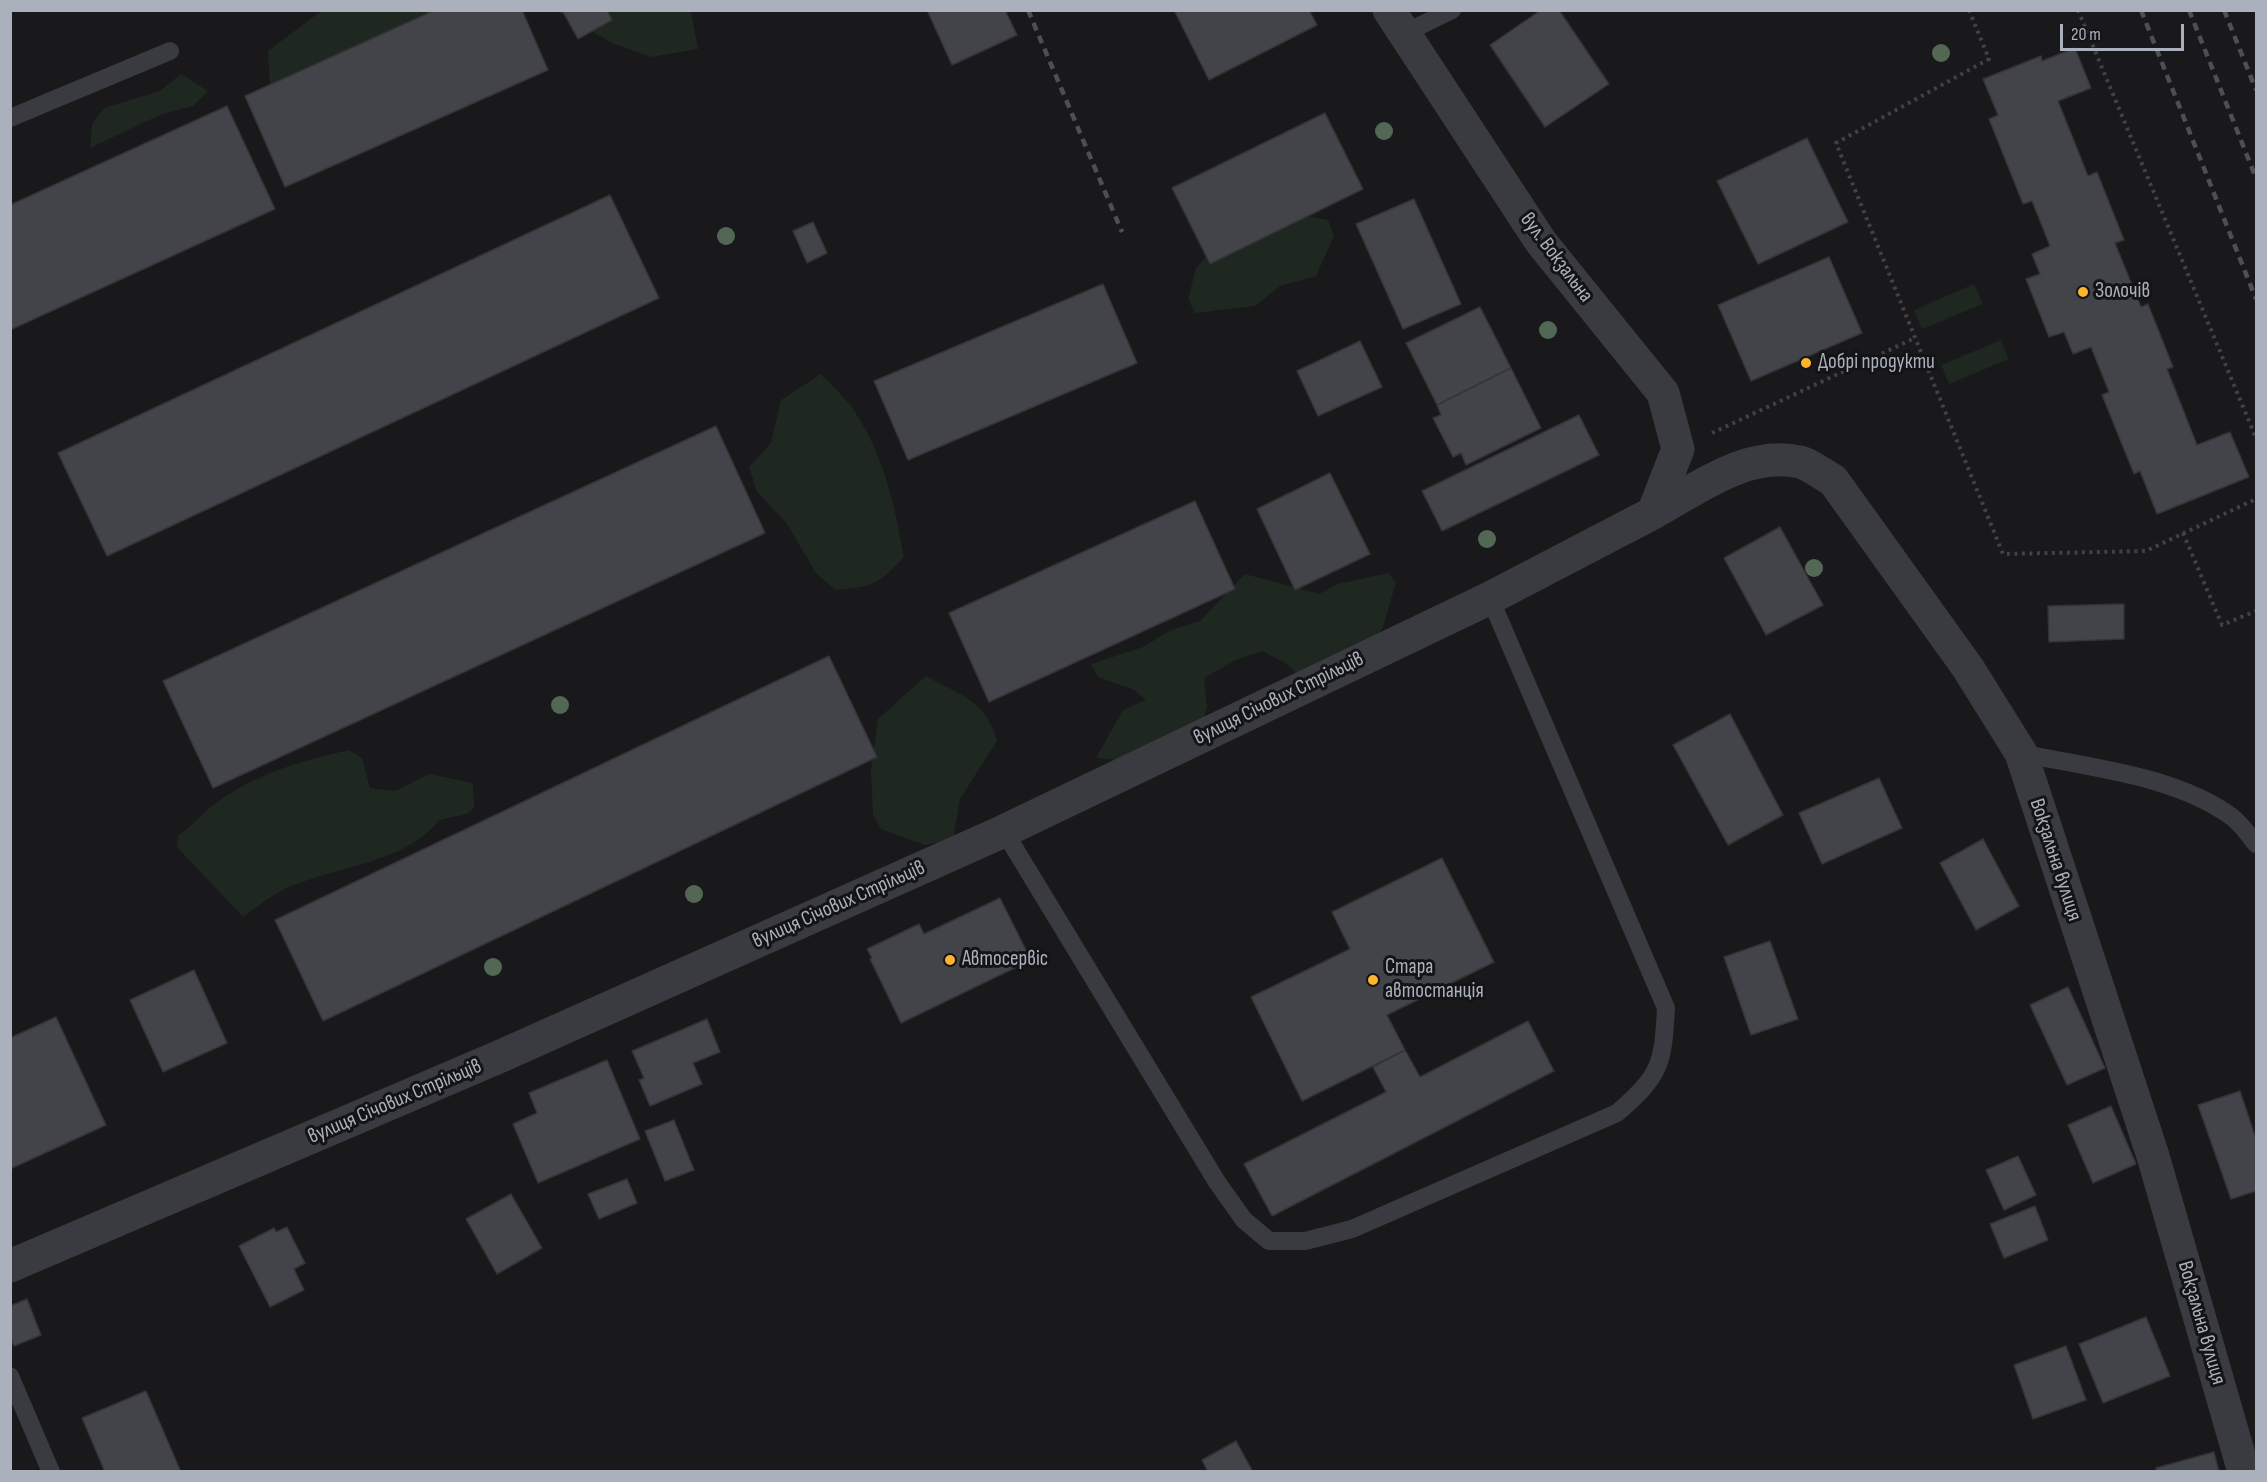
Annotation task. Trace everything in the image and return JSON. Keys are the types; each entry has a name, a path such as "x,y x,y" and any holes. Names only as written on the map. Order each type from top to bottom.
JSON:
{"street":[{"name":"вул. Вокзальна","path":"1396,22 1541,242 1663,393 1678,449"},
{"path":"1653,513 1678,449"},
{"name":"Вокзальна вулиця","path":"1653,513 1737,468 1768,460 1801,462 1833,480 1968,668 2021,753 2153,1156 2244,1472"},
{"name":"вулиця Січових Стрільців","path":"10,1266 501,1056 1004,831 1490,598 1653,513"}],"lane":[{"path":"1396,22 1452,10"},
{"path":"10,118 170,51"},
{"path":"1004,831 1217,1182 1244,1220 1269,1241 1305,1241 1352,1229 1617,1113 1645,1089 1663,1056 1666,1008 1490,598"},
{"path":"2021,753 2155,782 2188,792 2234,819 2256,844"},
{"path":"10,1376 51,1472"}],"path":[{"path":"1969,10 1989,59 1836,143 2003,554 2146,551 2256,499"},
{"path":"2078,10 2256,438"},
{"path":"1678,449 1915,338"},
{"path":"2183,533 2222,625 2256,611"}],"shaded area":[{"path":"321,11 444,11 270,84 268,51"},
{"path":"556,11 691,11 698,49 651,57 612,43"},
{"path":"181,74 208,91 193,106 162,114 90,148 92,124 104,108 160,91"},
{"path":"1293,213 1328,220 1334,236 1316,276 1280,286 1255,306 1195,313 1188,299 1196,268 1218,244"},
{"path":"1974,284 1983,304 1922,329 1914,310"},
{"path":"2001,340 2009,359 1949,384 1941,365"},
{"path":"821,374 851,407 874,446 892,500 904,557 880,579 858,588 835,590 816,573 787,524 757,492 749,467 771,443 781,400"},
{"path":"1388,573 1396,582 1383,627 1370,651 1303,679 1287,664 1262,651 1236,660 1204,678 1207,706 1203,723 1128,761 1096,758 1123,710 1146,700 1134,690 1098,677 1091,664 1143,647 1171,630 1200,621 1245,574 1319,594 1338,584"},
{"path":"926,676 961,694 979,707 992,727 997,741 960,799 953,840 925,845 881,829 873,815 871,771 878,719"},
{"path":"349,750 362,758 370,788 395,791 429,774 473,783 474,808 467,814 439,820 408,846 389,855 285,889 243,917 177,847 178,836 211,807 247,784 280,769"}],"building":[{"path":"435,10 522,10 548,70 285,187 245,96"},
{"path":"562,10 607,10 612,20 578,39"},
{"path":"927,10 1005,10 1017,35 952,65"},
{"path":"1174,10 1309,10 1317,25 1209,80"},
{"path":"1541,10 1559,10 1609,84 1545,127 1490,45"},
{"name":"Золочів","path":"2075,48 2091,88 2058,101 2088,176 2097,172 2124,240 2115,243 2141,307 2148,304 2173,367 2167,369 2197,445 2230,432 2249,477 2157,514 2140,471 2134,474 2102,395 2109,392 2091,347 2073,354 2064,332 2049,337 2026,279 2040,274 2032,254 2050,246 2032,201 2023,204 1989,119 1998,115 1983,79 2041,56 2042,61"},
{"path":"227,106 275,209 10,330 10,205"},
{"path":"1325,113 1363,189 1210,264 1172,188"},
{"path":"1807,138 1848,222 1758,264 1717,181"},
{"path":"610,195 659,298 107,556 58,453"},
{"path":"1414,199 1461,304 1403,329 1356,224"},
{"path":"813,222 827,253 807,263 793,231"},
{"path":"1829,257 1862,333 1751,381 1718,305"},
{"path":"1103,284 1137,363 908,460 874,381"},
{"path":"1480,307 1511,368 1437,405 1406,343"},
{"path":"1360,341 1382,387 1318,416 1297,371"},
{"path":"1511,368 1541,428 1466,465 1461,453 1453,457 1433,418 1441,415 1437,405"},
{"path":"1579,415 1599,455 1442,531 1422,491"},
{"path":"716,426 765,533 213,788 163,681"},
{"path":"1330,473 1370,554 1295,590 1257,509"},
{"path":"1195,501 1235,589 989,702 949,613"},
{"path":"1780,527 1823,605 1766,635 1724,558"},
{"path":"2124,604 2124,639 2049,642 2048,606"},
{"path":"829,656 877,757 323,1021 275,920"},
{"path":"1730,714 1783,815 1728,845 1673,745"},
{"path":"1879,778 1902,828 1822,864 1799,813"},
{"path":"1983,839 2019,906 1976,930 1940,863"},
{"name":"Стара автостанція","path":"1442,858 1494,962 1387,1015 1405,1050 1302,1101 1251,997 1350,949 1332,912"},
{"name":"Автосервіс","path":"1000,898 1031,960 901,1023 867,949 919,924 924,934"},
{"path":"1770,941 1798,1019 1751,1035 1724,957"},
{"path":"194,970 227,1043 163,1072 130,1000"},
{"path":"2068,987 2105,1068 2067,1085 2030,1005"},
{"path":"56,1017 106,1125 10,1169 10,1038"},
{"path":"707,1019 720,1052 693,1063 702,1084 650,1106 639,1080 644,1078 632,1051"},
{"path":"1528,1021 1554,1071 1272,1216 1244,1164 1386,1092 1373,1067 1405,1050 1420,1077"},
{"path":"607,1060 640,1139 538,1183 513,1124 537,1113 529,1093"},
{"path":"2240,1091 2256,1139 2256,1191 2231,1199 2198,1105"},
{"path":"2111,1106 2136,1164 2093,1183 2068,1125"},
{"path":"674,1120 694,1170 665,1181 645,1131"},
{"path":"2018,1156 2036,1195 2004,1210 1986,1170"},
{"path":"627,1179 637,1203 599,1219 588,1194"},
{"path":"511,1194 542,1248 497,1274 466,1219"},
{"path":"2035,1206 2048,1240 2004,1258 1990,1224"},
{"path":"287,1227 305,1263 294,1269 304,1290 270,1307 239,1246 274,1228 276,1232"},
{"path":"27,1299 41,1335 14,1346 10,1338 10,1306"},
{"path":"2146,1317 2170,1376 2103,1403 2079,1344"},
{"path":"2066,1346 2086,1400 2033,1419 2014,1365"},
{"path":"146,1391 181,1472 105,1472 82,1418"},
{"path":"1236,1441 1253,1472 1208,1472 1202,1460"},
{"path":"2214,1452 2219,1472 2156,1472 2156,1468"}],"railway":[{"path":"1028,10 1122,232"},
{"path":"2141,10 2256,299"},
{"path":"2189,10 2256,178"},
{"path":"2224,10 2256,90"}],"place":[{"name":"Золочів","path":"2083,292"},
{"name":"Добрі продукти","path":"1806,363"},
{"name":"Автосервіс","path":"950,960"},
{"name":"Стара автостанція","path":"1373,980"}]}
